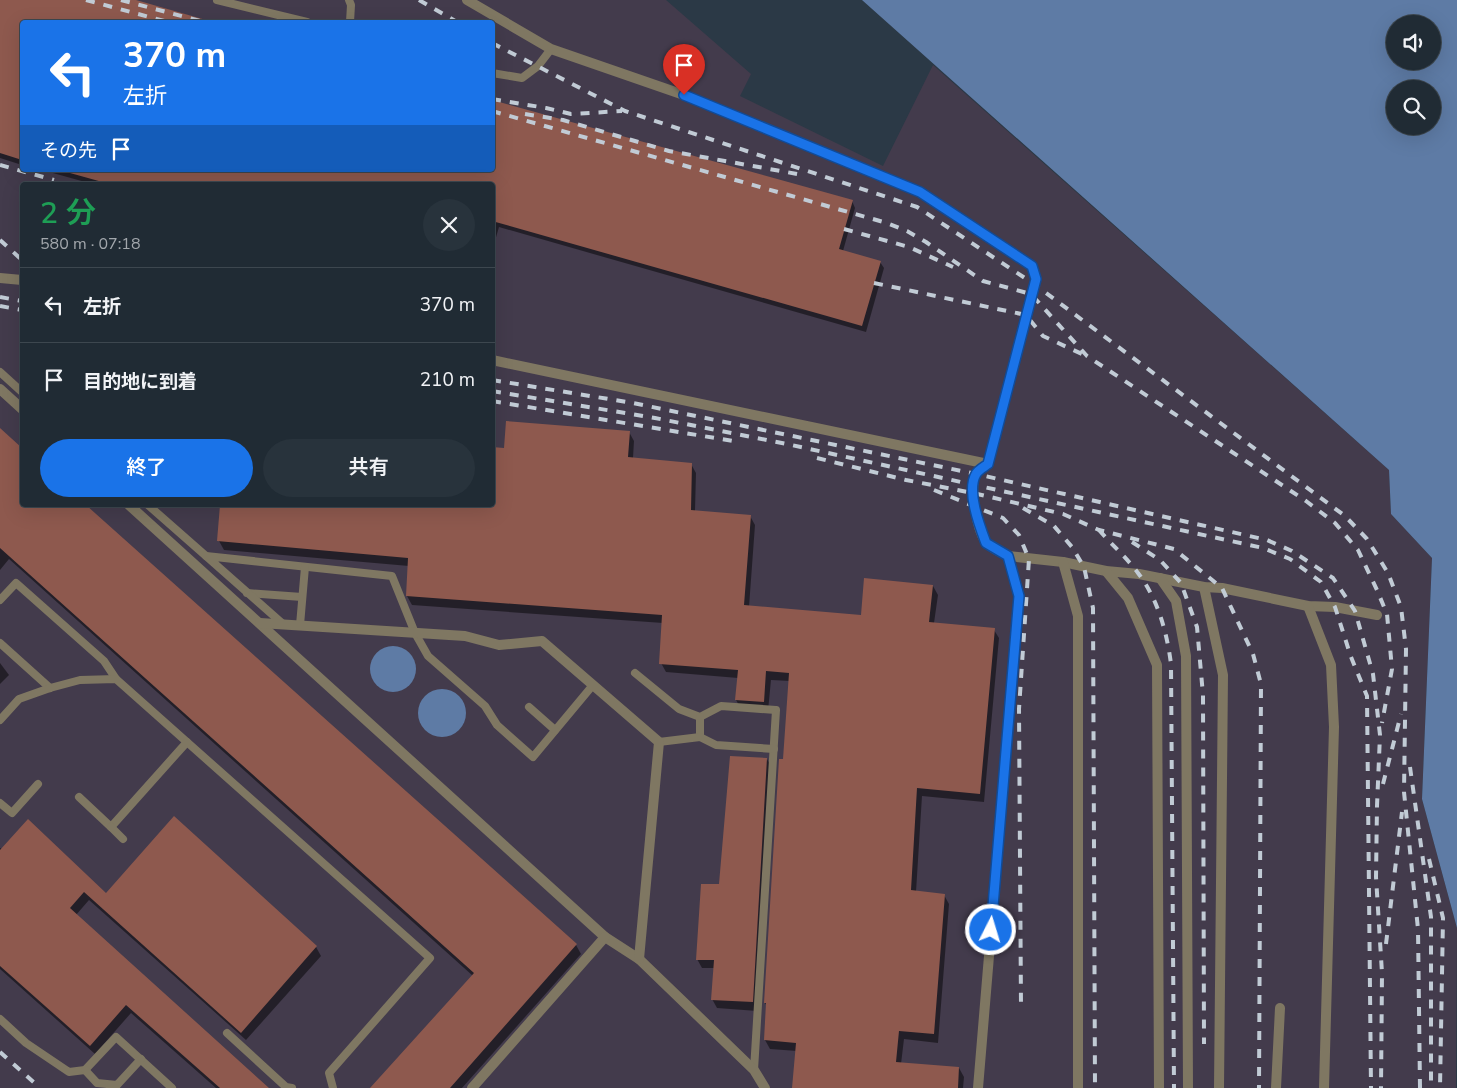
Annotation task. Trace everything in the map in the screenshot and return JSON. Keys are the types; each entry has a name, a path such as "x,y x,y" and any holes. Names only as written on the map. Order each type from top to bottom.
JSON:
{"street":[{"path":"467,0 552,49 684,95 920,192 1032,266 1036,279 988,464 976,474 973,493 974,506 986,543 1008,556 1063,562 1106,571 1160,578 1204,587 1222,588 1308,606 1335,607 1377,614"},
{"path":"0,278 20,280"},
{"path":"495,361 988,464"},
{"path":"0,389 20,408"},
{"path":"131,507 605,936 639,959 754,1070 765,1088"},
{"path":"978,1088 1019,596 1008,556"},
{"path":"1063,562 1078,616 1078,1088"},
{"path":"1106,571 1128,598 1157,665 1159,1088"},
{"path":"1160,578 1176,601 1186,656 1188,1088"},
{"path":"1204,587 1223,675 1219,1088"},
{"path":"1308,606 1331,665 1334,727 1324,1088"},
{"path":"260,623 465,636 499,645 542,641 659,742 639,959"},
{"path":"472,1088 605,936"},
{"path":"1276,1088 1280,1008"}],"lane":[{"path":"216,0 299,20"},
{"path":"349,0 351,4 350,20"},
{"path":"495,74 522,78 538,66 552,49"},
{"path":"0,372 20,390"},
{"path":"150,507 283,624"},
{"path":"206,556 392,576 415,633 428,656 485,706 497,725 533,757 593,685"},
{"path":"300,625 305,567"},
{"path":"0,600 16,583 104,661 116,679 430,958 329,1073 333,1088"},
{"path":"247,593 302,597"},
{"path":"0,643 50,688"},
{"path":"635,674 679,709 700,717 720,706 776,710 754,1070"},
{"path":"0,720 19,699 50,688 80,680 116,679"},
{"path":"529,707 555,730"},
{"path":"700,717 700,737"},
{"path":"659,742 700,737 716,745 774,749"},
{"path":"111,827 187,742"},
{"path":"0,803 12,813 38,784"},
{"path":"79,797 123,838"},
{"path":"0,1020 26,1043 69,1072 85,1070 116,1037 172,1088"},
{"path":"227,1033 286,1087 292,1088"},
{"path":"85,1070 98,1083 117,1085 141,1060"}],"shaded area":[{"path":"0,0 666,0 751,74 740,96 883,166 933,65 1389,470 1391,514 1432,558 1422,799 1457,928 1456,1088 0,1088"}],"water":[{"path":"862,0 1457,0 1457,928 1422,799 1432,558 1391,514 1389,470"},
{"path":"398,646 402,647 412,656 415,660 415,678 406,688 398,692 388,692 380,688 371,678 370,664 374,656 384,647"},
{"path":"437,689 447,689 459,696 466,708 466,718 459,730 447,737 437,737 429,733 422,726 418,718 418,708 422,700 429,693"}],"building":[{"path":"0,0 136,0 206,20 20,20 20,159 0,153"},
{"path":"495,101 853,200 839,249 881,261 862,326 495,222 495,182 102,182 70,173 495,172"},
{"path":"506,421 630,431 628,457 692,463 691,510 751,515 744,605 861,615 864,578 933,585 929,622 995,628 980,794 917,788 911,890 945,894 934,1034 899,1031 896,1062 959,1067 958,1088 792,1088 796,1043 764,1040 766,1003 764,1003 779,759 783,759 789,673 766,671 764,702 735,700 738,670 659,664 662,615 406,596 408,558 217,541 220,507 495,507 495,447 504,448"},
{"path":"0,428 20,446 20,507 88,507 577,944 450,1088 370,1088 474,973 0,548"},
{"path":"730,756 767,758 753,1002 711,1000 714,960 696,960 701,884 719,884"},
{"path":"174,816 317,946 241,1033 84,892 70,908 269,1088 220,1088 126,1005 90,1046 0,966 0,850 28,819 106,893"}],"railway":[{"path":"86,0 161,20"},
{"path":"121,0 196,20"},
{"path":"419,0 454,20"},
{"path":"495,45 625,111 917,207 1034,284 1345,516 1367,539 1388,573 1401,607 1406,649 1404,792 1418,929 1420,1088"},
{"path":"495,100 571,114 622,111"},
{"path":"495,112 887,223 907,231 926,242 983,281 1031,294 1087,356 1306,501 1335,523 1358,550 1387,614 1392,669 1382,723"},
{"path":"525,114 563,120 669,151 803,175"},
{"path":"0,165 20,171"},
{"path":"25,172 54,180"},
{"path":"844,229 909,247 953,267"},
{"path":"0,240 20,258"},
{"path":"874,283 1026,315 1043,336 1082,354"},
{"path":"0,297 20,301"},
{"path":"0,306 20,310"},
{"path":"495,380 633,403 976,474 1267,540 1292,551 1333,578 1355,611 1373,674 1380,735 1376,877 1382,973 1381,1088"},
{"path":"495,391 655,418 787,444 1263,548 1290,559 1321,582 1335,607 1351,657 1367,696 1371,1088"},
{"path":"495,401 739,442"},
{"path":"817,458 906,480 1063,514 1099,530 1174,549 1222,588 1253,654 1261,684 1259,1088"},
{"path":"934,490 1003,518 1019,535 1029,559 1019,709 1021,1007"},
{"path":"1023,508 1054,526 1072,547 1084,567 1093,608 1095,1088"},
{"path":"1099,530 1134,567 1151,594 1164,628 1171,664 1174,1088"},
{"path":"1132,542 1160,560 1181,583 1197,627 1203,695 1204,1044"},
{"path":"1383,784 1401,714"},
{"path":"1410,767 1431,917 1431,1088"},
{"path":"1386,944 1402,812"},
{"path":"1429,859 1443,918 1440,1088"},
{"path":"0,1052 40,1088"}],"route":[{"path":"684,95 920,192 1032,266 1036,279 988,464 976,474 973,493 974,506 986,543 1008,556 1019,596 991,930"}]}
